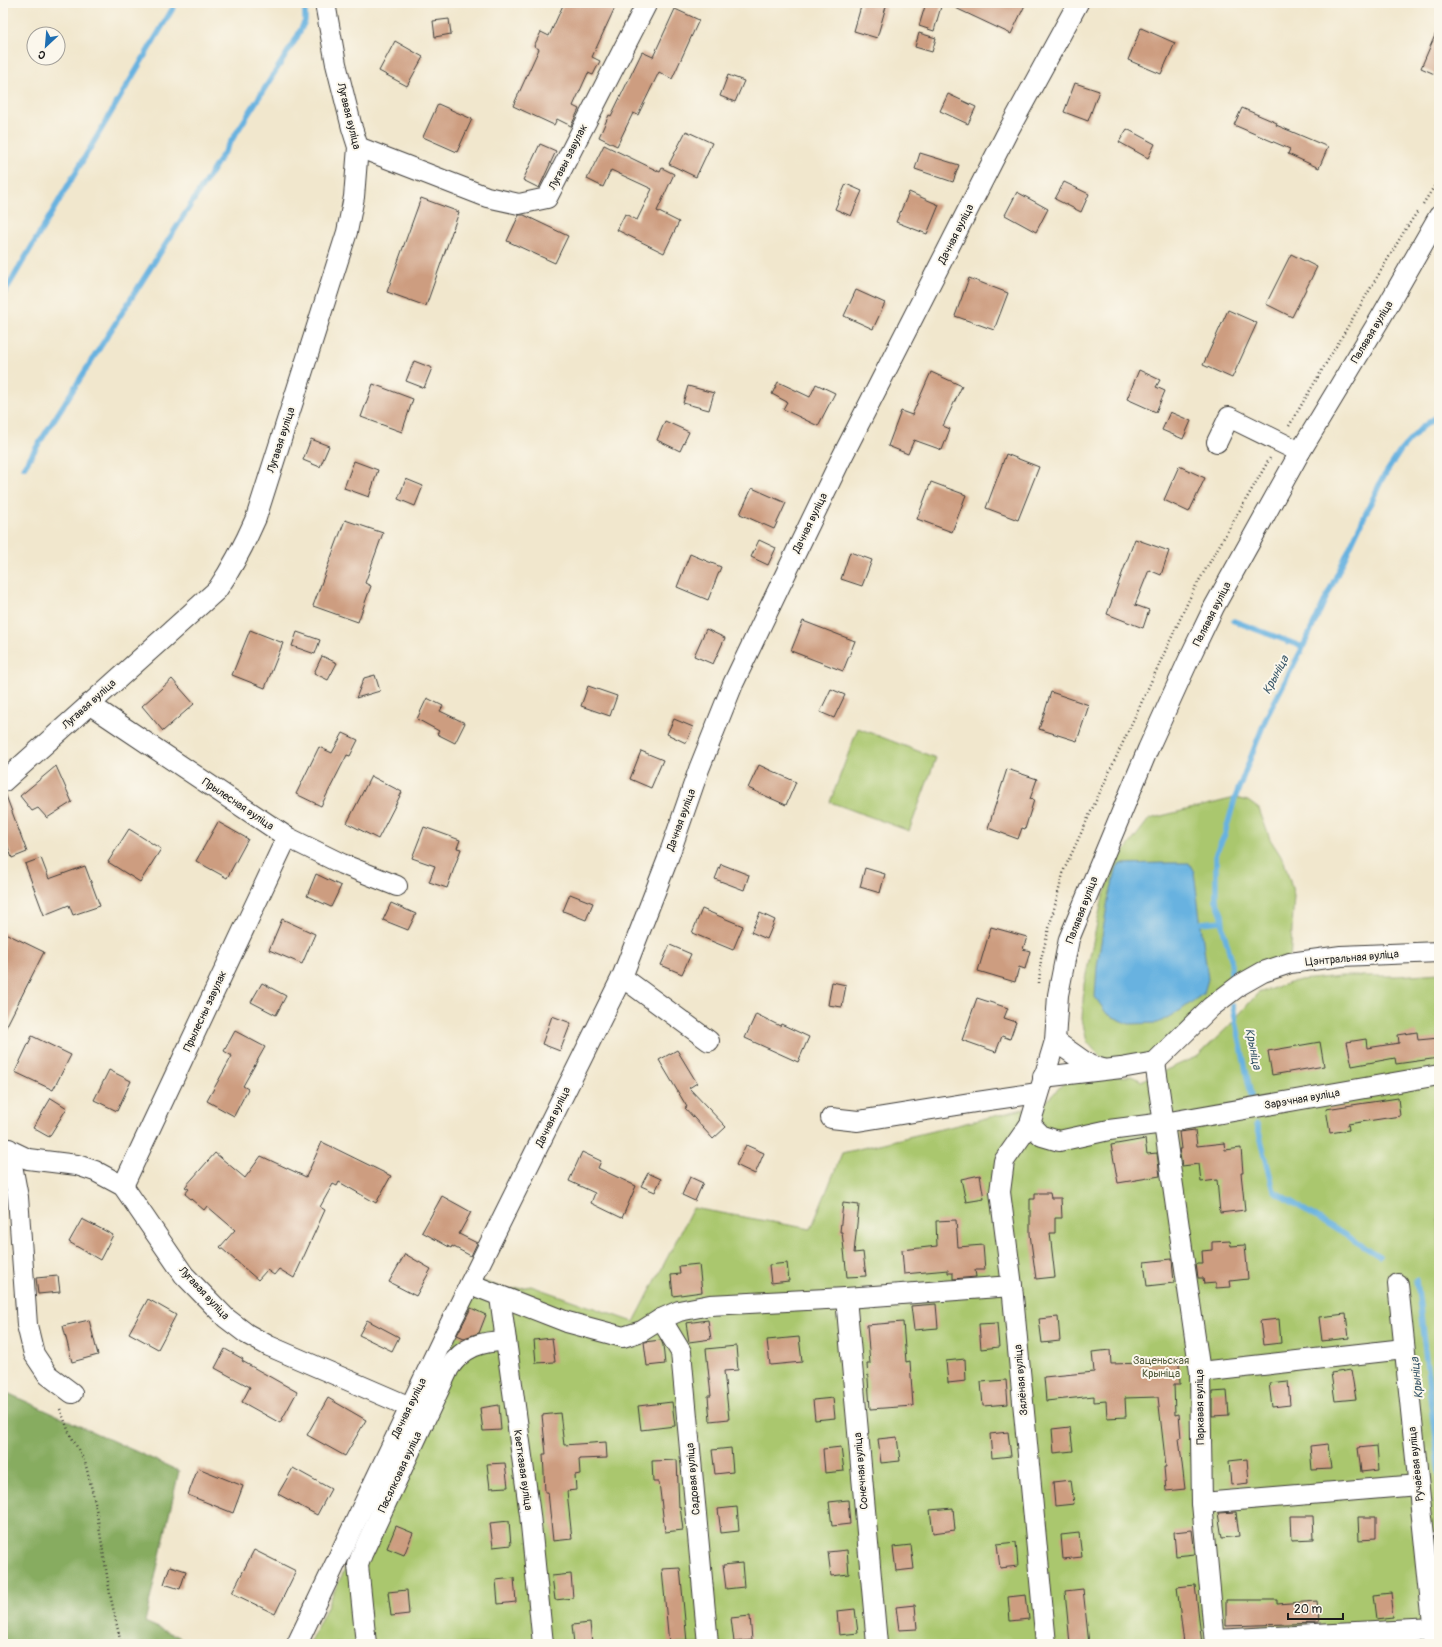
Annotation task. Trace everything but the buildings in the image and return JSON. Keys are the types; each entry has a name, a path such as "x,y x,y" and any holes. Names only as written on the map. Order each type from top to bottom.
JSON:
{"street":[{"name":"Лугавая вуліца","path":"3,782 217,590 231,570 245,544 256,518 347,232 354,197 358,147 336,64 324,3"},
{"name":"Лугавы завулак","path":"358,147 486,197 519,204 547,198 647,3"},
{"name":"Дачная вуліца","path":"297,1644 410,1407 622,977 733,684 840,461 1007,133 1078,3"},
{"name":"Палявая вуліца","path":"1030,1124 1055,1041 1058,994 1069,939 1151,742 1214,607 1300,452 1380,319 1439,216"},
{"path":"1217,442 1229,417 1300,452"},
{"name":"Прылесная вуліца","path":"89,704 287,837 342,864 397,886"},
{"name":"Прылесны завулак","path":"123,1186 287,837"},
{"name":"Цэнтральная вуліца","path":"1155,1062 1211,1007 1240,985 1263,972 1290,963 1341,956 1439,952"},
{"path":"622,977 709,1041"},
{"path":"1055,1041 1089,1065 1104,1069"},
{"path":"831,1118 858,1121 976,1102 1104,1069 1121,1068 1155,1062 1164,1123 1109,1130 1059,1140 1042,1136 1030,1124"},
{"name":"Зарэчная вуліца","path":"1164,1123 1439,1074"},
{"name":"Паркавая вуліца","path":"1164,1123 1200,1372 1202,1503 1215,1642"},
{"name":"Зялёная вуліца","path":"1030,1124 1004,1161 1000,1192 1012,1286 1046,1644"},
{"name":"Лугавая вуліца","path":"6,1148 28,1159 77,1165 95,1171 123,1186 184,1275 226,1318 247,1334 269,1346 410,1407"},
{"path":"6,1148 18,1197 27,1325 34,1354 48,1375 66,1388"},
{"path":"470,1284 566,1322 623,1337 642,1331 679,1310 710,1305 846,1298 1012,1286"},
{"name":"Ручаёвая вуліца","path":"1398,1284 1435,1637"},
{"name":"Кветкавая вуліца","path":"500,1297 530,1515 543,1644"},
{"name":"Сонечная вуліца","path":"846,1298 877,1644"},
{"name":"Садовая вуліца","path":"661,1319 681,1352 708,1644"},
{"name":"Пасялковая вуліца","path":"366,1644 358,1565 362,1554 446,1375 455,1359 468,1349 488,1341 506,1341"},
{"path":"1200,1372 1404,1349"},
{"path":"1202,1503 1418,1485"},
{"path":"1215,1642 1435,1637"}],"path":[{"path":"66,1388 58,1404 69,1432 85,1462 95,1502 110,1594 121,1644"}],"green space":[{"path":"858,728 936,758 909,831 830,802"},
{"path":"1235,798 1248,801 1259,809 1270,839 1284,861 1294,895 1290,963 1263,972 1155,1062 1121,1068 1100,1056 1087,1042 1082,1019 1084,984 1102,900 1117,861 1149,819"},
{"name":"Заценьская Крыніца","path":"1439,973 1439,1644 309,1644 454,1341 479,1280 509,1290 531,1286 634,1322 693,1208 811,1229 842,1153 1044,1104 1068,1078 1131,1076 1141,1081 1198,1056 1229,1026 1258,993 1300,980 1341,976 1397,976"},
{"path":"3,1391 179,1471 145,1622 195,1644 3,1644"}],"water":[{"path":"1189,863 1194,872 1208,979 1204,993 1181,1010 1158,1023 1129,1024 1107,1014 1095,997 1097,967 1108,900 1117,867 1120,864"}],"waterway":[{"path":"3,295 176,3"},
{"path":"24,467 296,39 305,21 305,3"},
{"name":"Крыніца","path":"1231,975 1231,958 1224,933 1222,915 1216,900 1216,853 1225,834 1235,798 1266,718 1303,647 1382,479 1401,450 1421,428 1439,415"},
{"path":"1234,621 1303,647"},
{"path":"1201,923 1222,921"},
{"name":"Крыніца","path":"1233,1006 1251,1096"},
{"name":"Крыніца","path":"1257,1124 1274,1191 1379,1256"},
{"name":"Крыніца","path":"1417,1280 1439,1474"}]}
